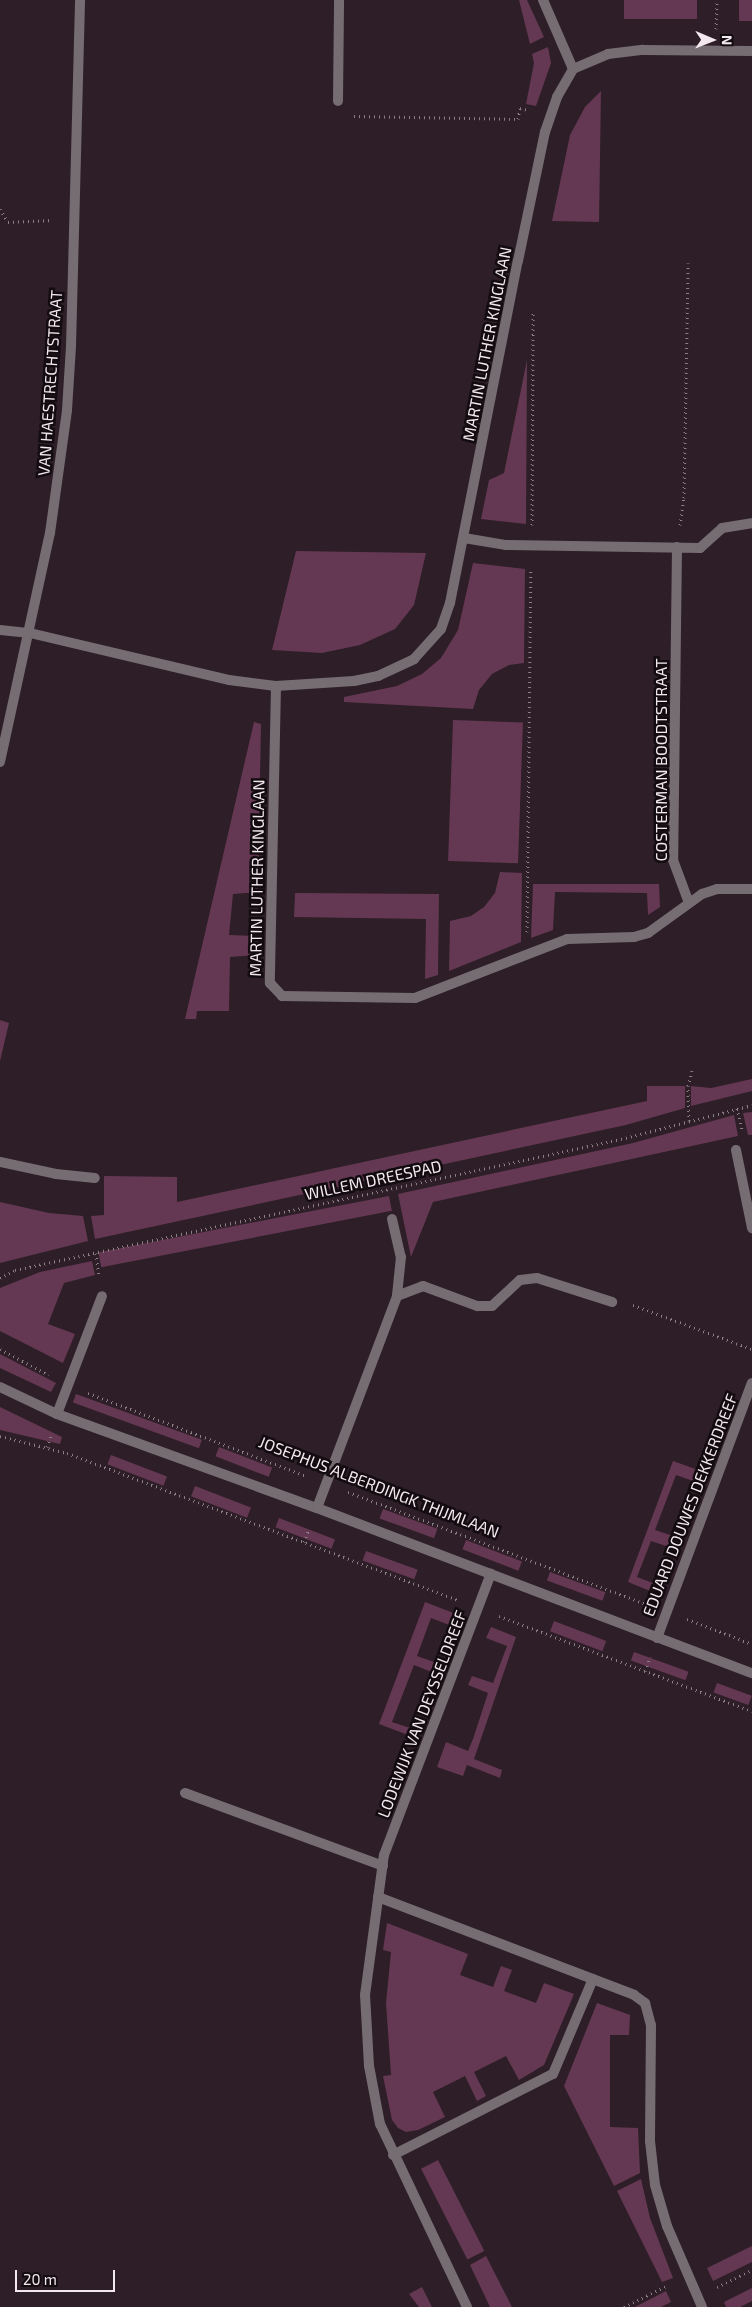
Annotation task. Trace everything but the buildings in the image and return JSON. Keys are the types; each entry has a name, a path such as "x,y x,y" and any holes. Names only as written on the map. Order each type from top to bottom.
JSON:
{"street":[{"name":"VAN HAESTRECHTSTRAAT","path":"0,762 30,633 50,533 67,410 80,0"},
{"path":"338,101 339,0"},
{"path":"542,0 573,69 608,54 643,50 752,51"},
{"name":"MARTIN LUTHER KINGLAAN","path":"0,630 30,633 229,680 276,686 354,681 378,676 414,659 441,629 464,538 518,261 551,113 573,69"},
{"path":"464,538 506,545 700,548 722,528 752,523"},
{"name":"COSTERMAN BOODTSTRAAT","path":"677,547 673,860 689,903"},
{"name":"MARTIN LUTHER KINGLAAN","path":"276,686 270,983 282,996 415,998 568,939 634,937 648,933 689,903"},
{"path":"689,903 717,889 752,889"},
{"path":"736,1150 752,1228"},
{"path":"0,1162 56,1174 95,1178"},
{"path":"317,1508 397,1296 401,1257 392,1219"},
{"path":"397,1296 423,1286 477,1306 492,1306 520,1280 537,1278 612,1302"},
{"path":"57,1414 102,1296"},
{"name":"EDUARD DOUWES DEKKERDREEF","path":"657,1638 752,1383"},
{"path":"0,1387 57,1414 317,1508 752,1673"},
{"name":"LODEWIJK VAN DEYSSELDREEF","path":"467,2307 380,2124 374,2100 365,2021 366,1972 384,1855 491,1574"},
{"path":"185,1793 383,1866"},
{"path":"378,1897 593,1979 645,2003 651,2025 650,2141 655,2185 667,2226 691,2286 702,2307"},
{"path":"394,2155 553,2074 593,1979"}],"path":[{"path":"716,50 717,0"},
{"path":"338,101 356,118 518,119 520,108 551,113"},
{"path":"0,209 8,222 74,220"},
{"path":"677,547 684,498 688,263"},
{"path":"526,955 533,300"},
{"path":"689,1122 688,1086 692,1072"},
{"name":"WILLEM DREESPAD","path":"0,1278 15,1270 612,1141 752,1105"},
{"path":"612,1302 630,1304 752,1349"},
{"name":"JOSEPHUS ALBERDINGK THIJMLAAN","path":"0,1349 67,1385 752,1644"},
{"path":"0,1436 67,1453 752,1711"},
{"path":"696,2297 752,2270"},
{"path":"624,2307 668,2285 673,2294 691,2286"}],"shaded area":[{"path":"519,0 527,0 544,37 530,44"},
{"path":"624,0 697,0 697,19 624,19"},
{"path":"739,0 752,0 752,21 739,21"},
{"path":"548,47 551,63 536,106 526,104 534,63 532,54"},
{"path":"601,91 599,222 552,221 570,135 585,107"},
{"path":"527,360 526,524 481,519 489,480 504,473"},
{"path":"296,551 426,553 414,605 395,629 360,645 322,653 272,650"},
{"path":"473,563 525,569 524,663 509,665 492,674 479,690 473,709 344,702 344,697 397,686 422,674 441,658 458,630"},
{"path":"453,720 523,722 518,863 448,861"},
{"path":"254,722 261,724 258,892 233,894 229,935 257,936 257,955 230,957 229,1011 197,1011 196,1019 185,1019"},
{"path":"500,872 522,873 521,942 449,971 450,921 471,916 484,907 495,893"},
{"path":"533,884 659,884 660,907 648,915 647,893 555,892 553,930 531,938"},
{"path":"295,893 439,894 438,975 425,979 426,919 294,917"},
{"path":"0,1020 9,1023 0,1061"},
{"path":"752,1079 752,1091 691,1106 691,1086 711,1088"},
{"path":"647,1086 685,1086 685,1108 626,1125 95,1239 91,1216 104,1215 104,1176 177,1177 177,1202 647,1101"},
{"path":"752,1112 752,1135 748,1135 743,1113"},
{"path":"734,1115 738,1136 433,1202 411,1257 398,1194 633,1143"},
{"path":"389,1196 392,1211 101,1267 98,1252"},
{"path":"0,1202 49,1213 83,1216 88,1241 0,1263"},
{"path":"92,1261 95,1275 64,1283 48,1324 75,1334 63,1363 0,1331 0,1288 40,1272"},
{"path":"0,1354 56,1383 51,1392 0,1368"},
{"path":"76,1394 202,1440 199,1448 73,1402"},
{"path":"0,1407 62,1437 60,1444 0,1430"},
{"path":"219,1447 272,1467 269,1477 215,1456"},
{"path":"111,1455 167,1477 163,1486 107,1464"},
{"path":"673,1461 701,1471 696,1482 676,1475 655,1530 676,1537 672,1548 651,1541 637,1577 658,1585 655,1593 628,1582"},
{"path":"195,1486 251,1508 247,1518 191,1496"},
{"path":"383,1509 438,1529 434,1538 380,1518"},
{"path":"279,1518 335,1540 331,1549 275,1527"},
{"path":"466,1540 522,1562 518,1571 462,1549"},
{"path":"366,1551 418,1570 414,1579 363,1560"},
{"path":"550,1572 605,1592 602,1601 547,1580"},
{"path":"425,1602 456,1614 452,1626 431,1618 417,1656 437,1663 434,1673 414,1665 392,1722 413,1729 408,1735 379,1724"},
{"path":"554,1621 606,1641 602,1651 550,1631"},
{"path":"491,1627 516,1637 474,1759 502,1770 500,1778 467,1765 463,1776 437,1767 446,1742 468,1751 473,1739 488,1693 468,1685 472,1676 493,1683 507,1646 486,1638"},
{"path":"634,1652 689,1672 685,1680 631,1660"},
{"path":"717,1683 752,1696 748,1705 714,1692"},
{"path":"387,1923 468,1954 460,1975 493,1987 501,1966 512,1970 504,1991 536,2003 544,1983 574,1994 544,2065 519,2080 506,2056 474,2072 486,2096 477,2101 465,2076 433,2092 445,2117 418,2130 406,2132 398,2128 392,2120 383,2076 391,2075 386,2003 391,1952 383,1950"},
{"path":"597,2003 630,2015 629,2035 610,2035 610,2127 638,2128 640,2173 614,2186 564,2086"},
{"path":"438,2160 484,2251 467,2260 421,2169"},
{"path":"641,2179 650,2218 673,2278 662,2282 617,2191"},
{"path":"752,2246 752,2262 713,2281 707,2268"},
{"path":"486,2256 512,2307 490,2307 470,2265"},
{"path":"422,2287 432,2307 419,2307 409,2294"},
{"path":"752,2288 752,2301 740,2307 726,2307 724,2302"},
{"path":"666,2291 671,2302 661,2307 635,2307"}]}
